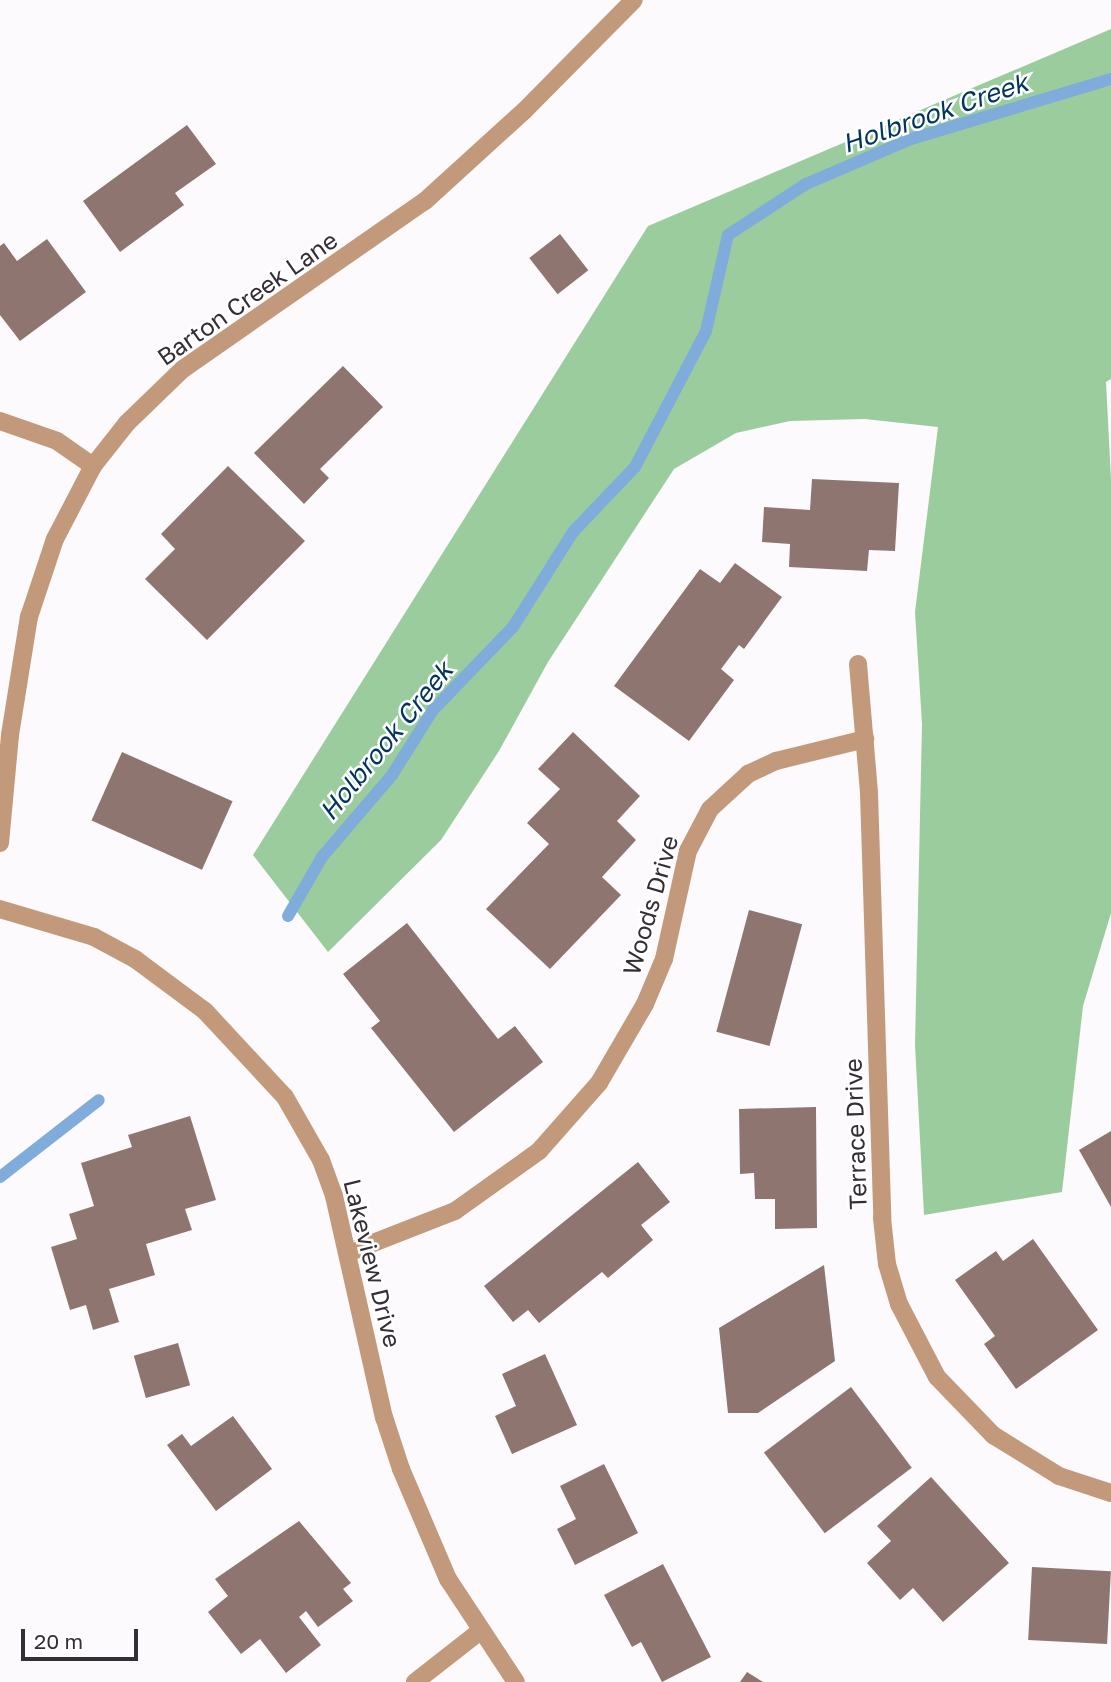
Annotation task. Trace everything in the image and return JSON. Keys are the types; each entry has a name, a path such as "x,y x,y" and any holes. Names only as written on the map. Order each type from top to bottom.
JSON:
{"street":[{"name":"Barton Creek Lane","path":"0,843 10,735 29,617 55,539 93,466 127,423 183,369 425,201 634,0"},
{"path":"0,421 57,441 93,466"},
{"name":"Terrace Drive","path":"858,664 865,739 882,1218 887,1264 899,1304 937,1377 993,1435 1059,1476 1111,1493"},
{"name":"Woods Drive","path":"350,1252 455,1211 539,1151 599,1083 640,1015 664,959 688,851 710,809 748,775 776,761 865,739"},
{"name":"Lakeview Drive","path":"0,909 94,937 135,959 235,1038 304,1128 334,1196 350,1252 384,1416 401,1469 448,1579 480,1632 516,1682"},
{"path":"415,1682 480,1632"}],"green space":[{"path":"1111,29 1111,379 1106,382 1111,480 1111,913 1083,1006 1062,1192 924,1215 915,1045 922,724 915,612 938,427 865,419 790,421 736,433 674,469 548,662 499,751 441,840 328,952 253,855 648,226"}],"building":[{"path":"187,125 216,164 175,193 184,205 120,252 83,201"},
{"path":"560,234 588,270 558,294 529,258"},
{"path":"47,239 86,292 20,341 0,315 0,246 4,243 17,261"},
{"path":"343,366 383,407 320,469 329,478 304,504 254,453"},
{"path":"228,466 305,541 207,640 145,579 175,549 161,534"},
{"path":"812,479 899,483 895,551 869,550 867,571 789,567 790,544 762,542 764,507 810,510"},
{"path":"735,563 782,597 744,649 739,645 721,669 734,680 689,741 614,686 700,569 720,583"},
{"path":"573,732 640,796 617,821 636,840 602,877 621,895 550,969 486,909 549,844 527,823 560,789 538,769"},
{"path":"122,752 233,801 202,870 91,821"},
{"path":"749,910 802,924 770,1046 716,1032"},
{"path":"407,923 498,1039 515,1026 543,1062 454,1132 371,1028 380,1021 343,974"},
{"path":"816,1107 817,1228 775,1229 775,1199 755,1199 754,1173 740,1174 739,1109"},
{"path":"190,1116 216,1200 185,1209 192,1230 146,1244 155,1275 109,1289 119,1322 93,1330 86,1305 70,1310 51,1247 77,1239 69,1214 94,1206 81,1163 132,1147 128,1135"},
{"path":"1111,1131 1111,1207 1079,1150"},
{"path":"638,1162 670,1202 641,1225 653,1240 608,1278 602,1272 539,1323 528,1310 513,1322 484,1286"},
{"path":"1033,1239 1098,1330 1016,1389 984,1344 995,1336 955,1280 996,1251 1003,1261"},
{"path":"824,1265 835,1361 758,1413 728,1413 719,1328"},
{"path":"178,1343 190,1385 146,1398 134,1356"},
{"path":"545,1354 577,1425 512,1454 495,1416 516,1406 502,1374"},
{"path":"851,1387 912,1468 825,1533 764,1453"},
{"path":"233,1416 272,1469 216,1511 167,1445 182,1434 191,1446"},
{"path":"604,1464 638,1533 575,1565 557,1529 576,1519 560,1486"},
{"path":"931,1477 1009,1563 943,1622 913,1588 900,1600 867,1563 891,1541 877,1526"},
{"path":"299,1521 351,1583 343,1589 353,1601 318,1627 306,1611 299,1617 321,1645 286,1673 260,1639 241,1654 208,1612 228,1596 215,1579"},
{"path":"663,1564 711,1657 662,1682 641,1642 632,1647 604,1595"},
{"path":"1032,1567 1111,1571 1107,1644 1028,1640"},
{"path":"747,1672 763,1682 740,1682"}],"waterway":[{"name":"Holbrook Creek","path":"288,916 322,857 392,775 433,710 513,627 573,532 635,467 706,331 728,235 806,184 911,139 1111,79"},
{"name":"Holbrook Creek","path":"0,1177 99,1100"}]}
